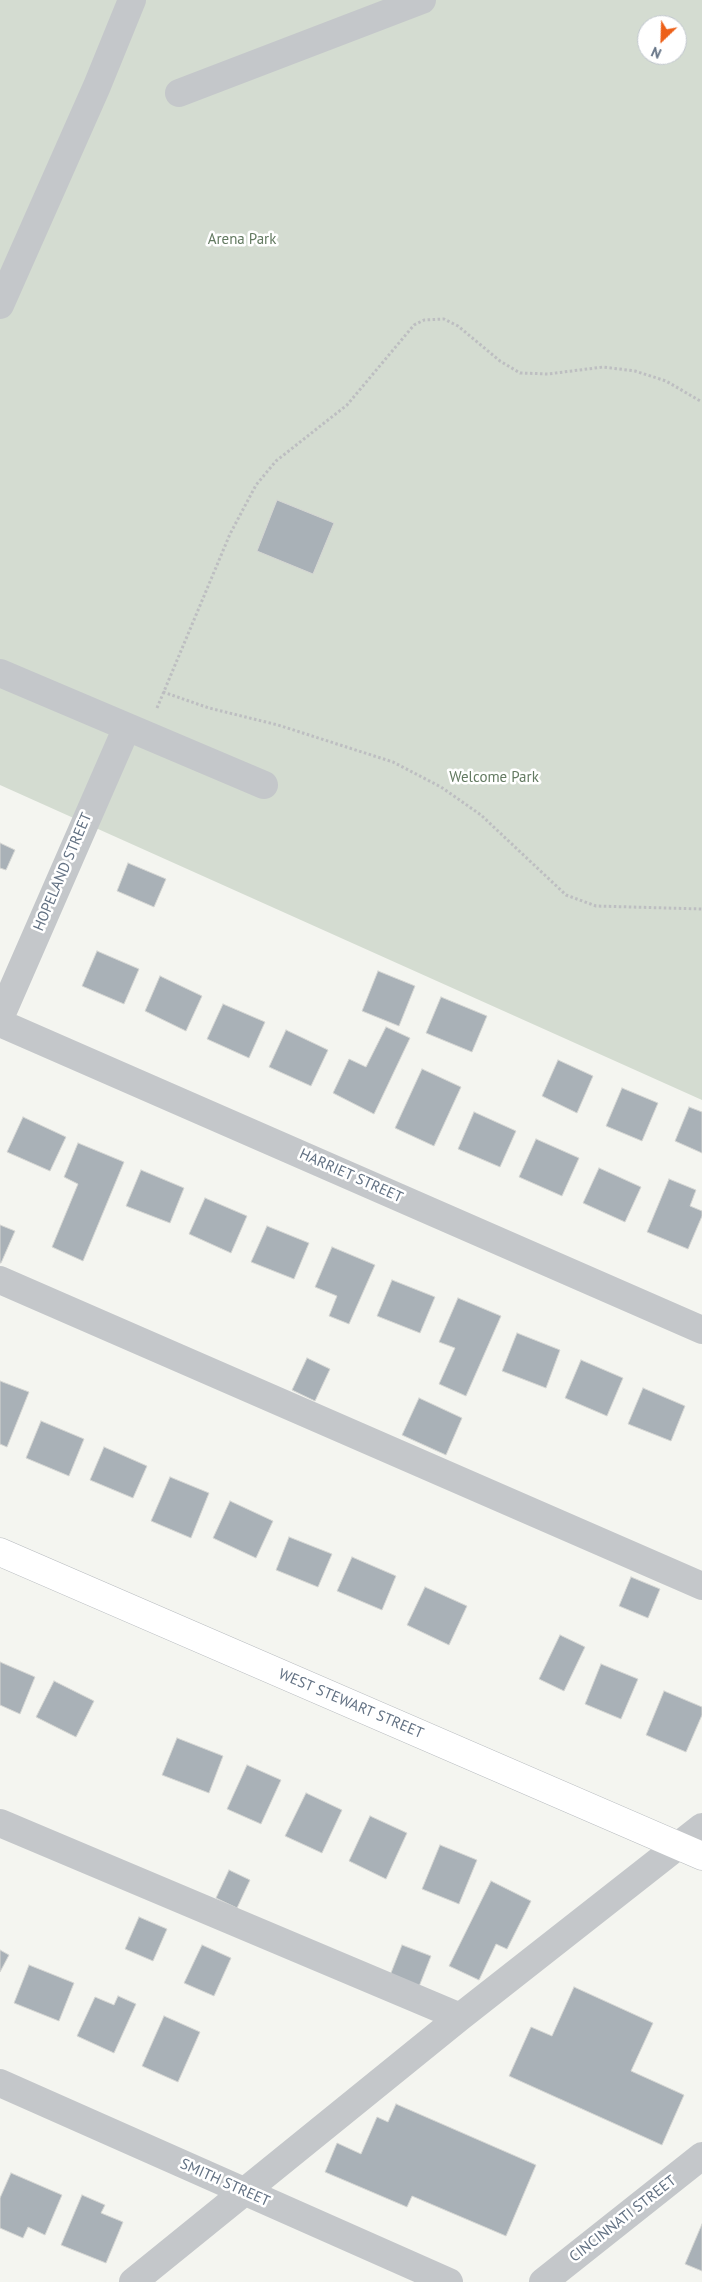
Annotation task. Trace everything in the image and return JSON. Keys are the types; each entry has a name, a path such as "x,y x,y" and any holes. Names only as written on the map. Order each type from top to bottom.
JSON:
{"main road":[{"name":"WEST STEWART STREET","path":"0,1552 691,1851"}],"street":[{"path":"0,305 97,86 132,0"},
{"path":"179,94 422,0"},
{"path":"0,673 264,784"},
{"name":"HOPELAND STREET","path":"0,1018 137,730"},
{"name":"HARRIET STREET","path":"0,1023 702,1330"},
{"path":"0,1280 702,1586"},
{"path":"0,1823 460,2017"},
{"path":"132,2282 460,2017 691,1851 702,1827"},
{"name":"SMITH STREET","path":"0,2083 449,2282"},
{"name":"CINCINNATI STREET","path":"543,2282 702,2156"}],"path":[{"path":"137,730 163,692 230,534 256,485 276,461 347,405 414,325 424,320 444,319 458,326 500,361 520,373 548,374 603,367 636,371 666,381 702,402"},
{"path":"163,692 209,708 278,725 393,762 441,788 481,815 566,894 596,906 702,909"}],"green space":[{"name":"Arena Park","path":"0,0 702,0 702,1100 0,785"}],"building":[{"path":"277,500 334,523 313,574 257,551"},
{"path":"0,843 15,850 6,870 0,868"},
{"path":"128,863 166,879 154,907 117,891"},
{"path":"97,951 139,969 124,1004 82,986"},
{"path":"378,971 415,986 399,1026 362,1011"},
{"path":"160,976 202,996 186,1031 145,1011"},
{"path":"441,997 487,1016 472,1052 426,1033"},
{"path":"223,1004 265,1022 249,1058 207,1039"},
{"path":"386,1027 410,1038 374,1114 333,1093 349,1059 366,1067"},
{"path":"286,1030 328,1050 311,1086 269,1067"},
{"path":"558,1060 593,1076 577,1113 542,1096"},
{"path":"422,1069 461,1087 434,1146 395,1128"},
{"path":"622,1088 658,1103 642,1141 606,1126"},
{"path":"689,1107 702,1112 702,1153 675,1141"},
{"path":"474,1112 516,1131 500,1167 458,1149"},
{"path":"23,1117 66,1137 50,1171 7,1152"},
{"path":"536,1139 579,1158 562,1196 519,1177"},
{"path":"78,1143 124,1162 83,1261 52,1247 78,1184 64,1177"},
{"path":"599,1168 641,1187 625,1222 583,1203"},
{"path":"141,1170 184,1188 170,1223 126,1206"},
{"path":"669,1179 696,1190 690,1206 702,1211 702,1216 688,1249 647,1232"},
{"path":"205,1198 247,1216 231,1253 189,1234"},
{"path":"0,1225 15,1231 1,1263 0,1263"},
{"path":"267,1226 309,1243 294,1279 251,1262"},
{"path":"332,1247 375,1265 349,1324 329,1316 337,1296 315,1287"},
{"path":"392,1280 435,1297 420,1333 377,1316"},
{"path":"458,1298 501,1316 466,1396 439,1384 455,1348 439,1342"},
{"path":"517,1333 560,1350 546,1388 502,1371"},
{"path":"307,1358 330,1369 315,1401 292,1390"},
{"path":"581,1360 623,1378 607,1416 565,1398"},
{"path":"0,1381 29,1392 7,1447 0,1444"},
{"path":"643,1388 685,1406 671,1441 628,1424"},
{"path":"419,1398 462,1418 446,1455 402,1435"},
{"path":"41,1421 84,1439 69,1476 26,1458"},
{"path":"104,1447 147,1466 133,1498 90,1480"},
{"path":"170,1477 209,1493 191,1538 151,1521"},
{"path":"230,1501 273,1521 256,1558 213,1538"},
{"path":"289,1537 332,1554 318,1587 276,1570"},
{"path":"352,1557 396,1576 382,1610 337,1591"},
{"path":"631,1577 660,1589 648,1618 619,1606"},
{"path":"425,1587 467,1606 449,1645 407,1625"},
{"path":"560,1635 585,1647 564,1691 539,1679"},
{"path":"0,1662 35,1677 20,1714 0,1705"},
{"path":"601,1664 638,1679 621,1719 585,1704"},
{"path":"54,1681 94,1701 76,1737 36,1717"},
{"path":"664,1691 702,1707 702,1715 686,1752 646,1735"},
{"path":"177,1738 223,1756 209,1793 162,1775"},
{"path":"247,1765 281,1780 261,1824 227,1809"},
{"path":"306,1793 342,1810 322,1853 285,1836"},
{"path":"370,1816 407,1833 386,1879 349,1861"},
{"path":"440,1845 477,1860 459,1904 422,1889"},
{"path":"229,1870 250,1880 237,1908 216,1898"},
{"path":"491,1881 531,1901 507,1949 496,1944 479,1980 449,1966"},
{"path":"139,1917 167,1929 153,1961 125,1949"},
{"path":"202,1945 231,1958 214,1996 184,1983"},
{"path":"402,1945 431,1956 418,1989 389,1978"},
{"path":"0,1950 9,1955 0,1972"},
{"path":"29,1965 74,1983 59,2021 14,2003"},
{"path":"574,1987 653,2023 631,2071 684,2095 662,2145 509,2076 531,2027 552,2036"},
{"path":"118,1996 136,2004 114,2053 77,2036 95,1997 114,2005"},
{"path":"164,2016 200,2032 178,2082 142,2066"},
{"path":"396,2104 536,2165 506,2236 412,2196 407,2207 325,2172 337,2143 361,2154 377,2117 388,2122"},
{"path":"11,2173 62,2195 45,2235 28,2227 23,2238 0,2228 0,2198"},
{"path":"82,2195 105,2205 101,2213 123,2222 106,2263 61,2245"},
{"path":"702,2224 702,2271 685,2264"}],"park label":[{"name":"Welcome Park","path":"494,778"}]}
